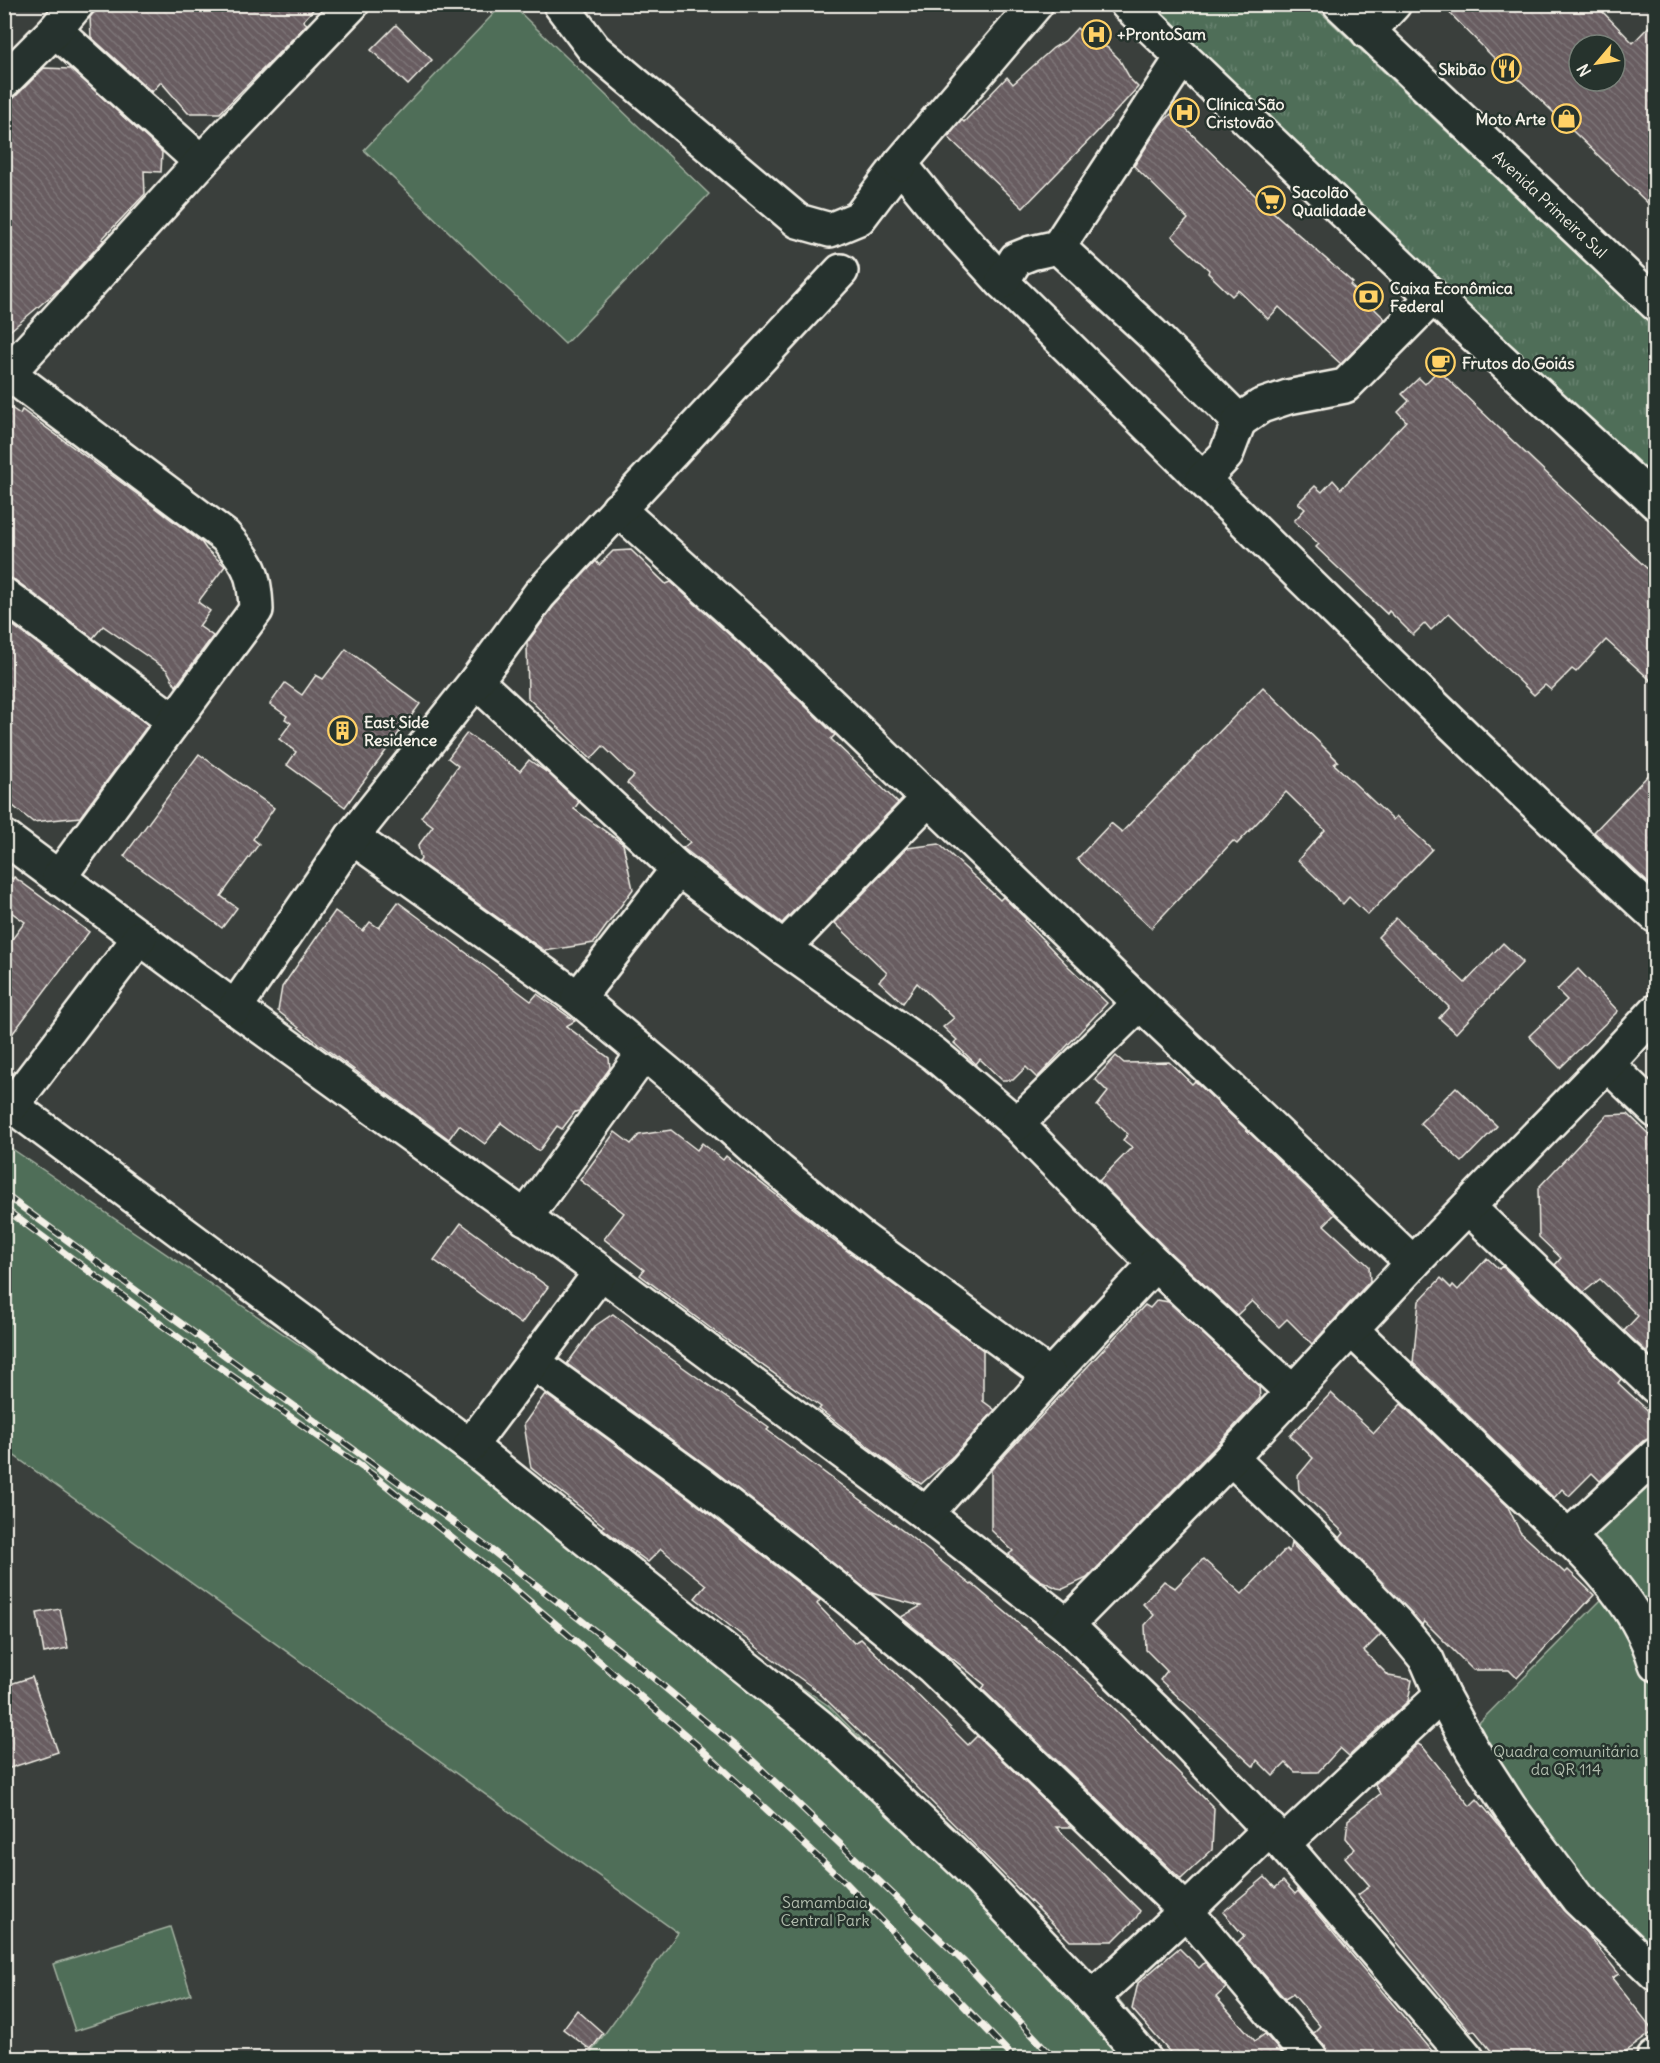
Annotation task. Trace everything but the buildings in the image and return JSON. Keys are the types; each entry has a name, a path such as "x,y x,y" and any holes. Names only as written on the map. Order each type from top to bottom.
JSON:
{"street":[{"path":"4,81 55,30 77,4"},
{"path":"59,877 256,610 255,583 242,555 225,536 6,372 352,4"},
{"path":"560,4 594,49 798,221 830,230 859,218 900,164 1036,4"},
{"path":"1127,4 1433,297 1656,503"},
{"name":"Avenida Primeira Sul","path":"1340,4 1656,304"},
{"path":"1368,32 1394,4"},
{"path":"55,30 201,162"},
{"path":"1002,282 1016,259 1058,247 1182,58"},
{"path":"900,164 943,217 1002,282 1568,836 1656,916"},
{"path":"1058,247 1151,333 1239,422"},
{"path":"235,1008 352,837 476,681 539,595 841,272"},
{"path":"1203,479 1226,455 1239,422 1262,406 1288,397 1346,386 1433,297"},
{"path":"618,509 771,647 1413,1263"},
{"path":"4,596 174,721"},
{"path":"476,681 678,869 784,948 934,1054 1017,1124 1155,1264 1293,1393"},
{"path":"784,948 928,799"},
{"path":"4,837 235,1008 601,1272 926,1514 1067,1625 1173,1727 1277,1837 1467,2058"},
{"path":"352,837 578,998 699,1099 778,1170 860,1237 1050,1376"},
{"path":"578,998 678,869"},
{"path":"140,938 8,1103 470,1446 819,1726 964,1863 1092,1998 1144,2058"},
{"path":"1017,1124 1140,1003"},
{"path":"1067,1625 1231,1458 1413,1263 1656,1011"},
{"path":"525,1218 644,1053"},
{"path":"1606,1064 1656,1111"},
{"path":"1468,1207 1656,1387"},
{"path":"926,1514 1155,1264"},
{"path":"470,1446 601,1272"},
{"path":"1352,1330 1589,1559 1636,1619 1647,1639 1656,1664"},
{"path":"533,1362 701,1484 932,1666 1186,1911 1310,2058"},
{"path":"1567,1538 1656,1455"},
{"path":"1231,1458 1314,1538 1398,1625 1427,1660 1442,1695 1473,1751 1510,1808 1578,1899 1656,1974"},
{"path":"1092,1998 1186,1911 1277,1837 1442,1695"}],"green space":[{"path":"502,5 512,5 709,194 565,344 364,150"},
{"path":"1131,5 1313,5 1655,328 1655,499"},
{"name":"Samambaia Central Park","path":"5,1144 829,1706 1116,1996 1166,2058 587,2058 678,1933 5,1449"},
{"name":"Quadra comunitária da QR 114","path":"1655,1460 1655,1974 1455,1747 1607,1594 1567,1546"},
{"path":"170,1927 191,1994 75,2031 53,1964"}],"railway":[{"path":"4,1194 494,1552 632,1660 754,1762 963,1961 1054,2058"},
{"path":"4,1208 205,1357 372,1474 509,1584 697,1745 846,1883 1014,2058"}],"place":[{"name":"+ProntoSam","path":"1096,34"},
{"name":"Skibão","path":"1507,69"},
{"name":"Clínica São Cristovão","path":"1185,113"},
{"name":"Moto Arte","path":"1567,119"},
{"name":"Sacolão Qualidade","path":"1271,201"},
{"name":"Caixa Econômica Federal","path":"1369,297"},
{"name":"Frutos do Goiás","path":"1441,363"},
{"name":"East Side Residence","path":"343,731"}]}
